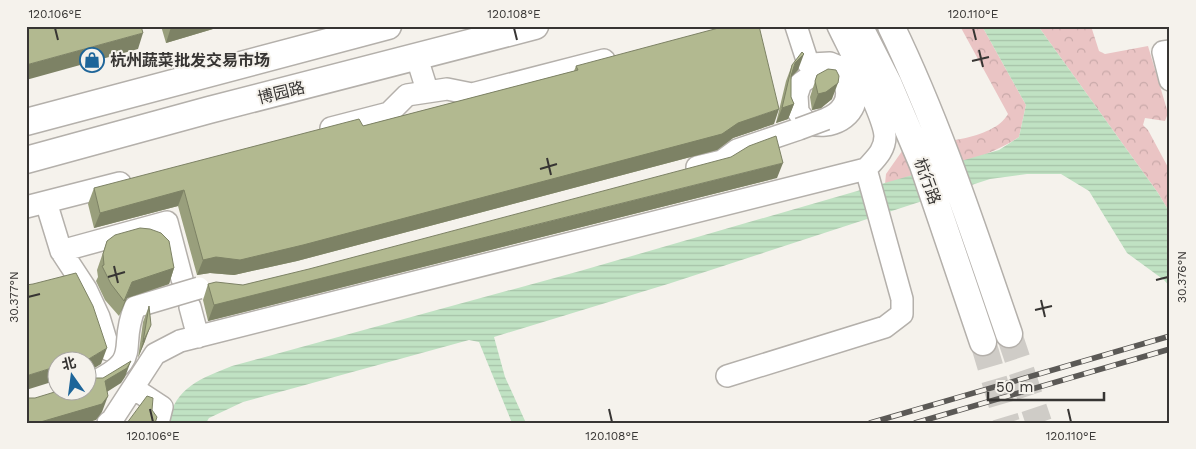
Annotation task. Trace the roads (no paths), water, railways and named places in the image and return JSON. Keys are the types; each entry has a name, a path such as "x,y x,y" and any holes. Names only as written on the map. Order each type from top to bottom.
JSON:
{"main road":[{"path":"26,122 388,26"},
{"name":"博园路","path":"26,160 209,110 536,26"},
{"name":"杭行路","path":"860,26 889,86 923,165 983,342"},
{"name":"杭行路","path":"891,26 911,67 948,159 1009,334"}],"street":[{"path":"674,173 722,161 737,150 799,129 826,119 835,115 844,106 848,93 843,81 835,73 822,71 801,83 797,95 798,112 807,122 821,125 834,124 848,116 856,94 847,70 830,63 808,63 796,26"},
{"path":"727,376 885,327 902,314 902,299 868,176 881,153 885,137 880,118 838,26"},
{"path":"1170,51 1163,52 1170,80"},
{"path":"313,133 389,113 407,95 427,90 447,89 472,94 623,55"},
{"path":"417,58 427,90"},
{"path":"108,423 112,420 126,392 155,354 180,341 868,176"},
{"path":"109,350 99,317 86,289 61,251 36,205 142,177"},
{"path":"61,251 167,222 200,284 135,307 131,317 126,360 114,372 98,380"},
{"path":"190,307 198,337"},
{"path":"126,392 162,407 158,423"}],"tunnel":[{"path":"1009,334 1039,423"},
{"path":"983,342 1007,423"}],"railway":[{"path":"870,423 1170,336"},
{"path":"915,423 1170,349"}],"place":[{"name":"杭州蔬菜批发交易市场","path":"92,60"}]}
